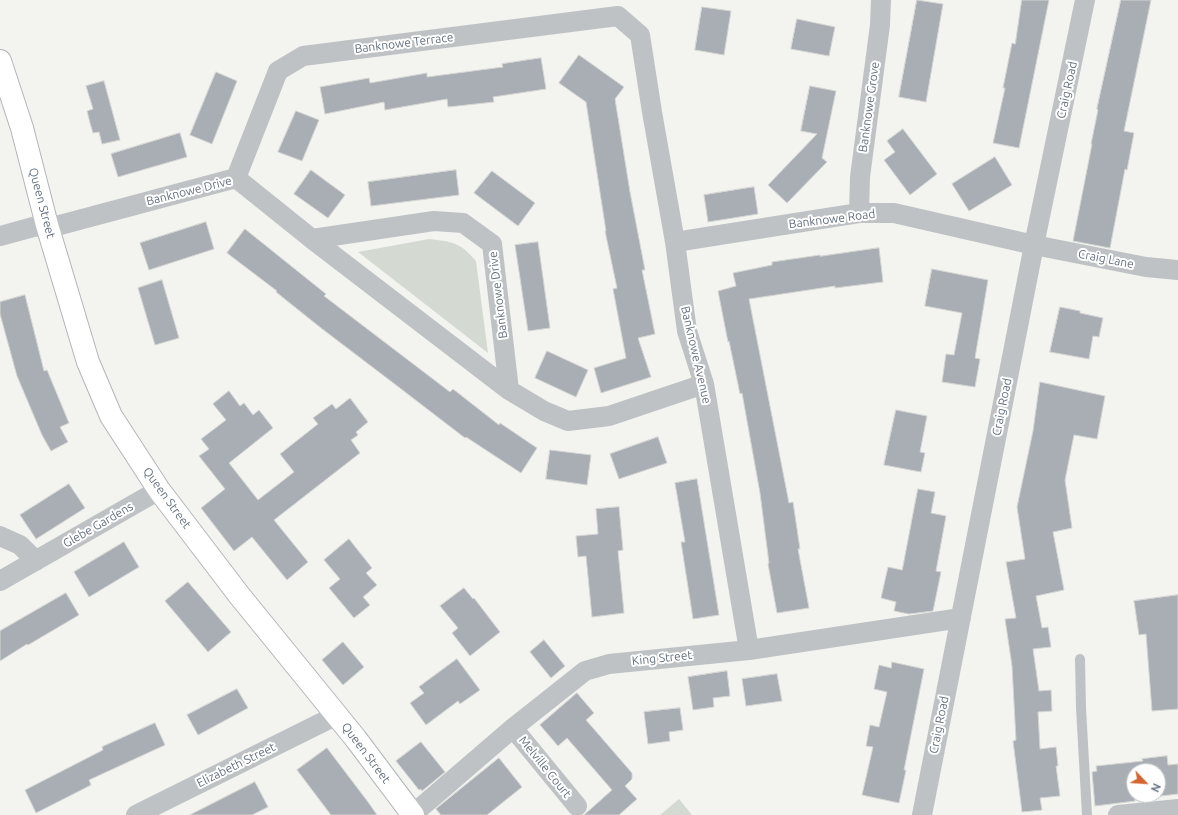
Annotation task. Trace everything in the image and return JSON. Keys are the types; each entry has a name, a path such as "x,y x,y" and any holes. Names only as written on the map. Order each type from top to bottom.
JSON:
{"main road":[{"name":"Queen Street","path":"0,61 22,128 47,226 88,362 111,416 159,490 239,595 337,715 413,815"}],"street":[{"name":"Banknowe Grove","path":"859,213 860,176 880,24 881,0"},
{"name":"Craig Road","path":"922,815 1034,245 1085,0"},
{"name":"Banknowe Terrace","path":"236,178 278,71 303,56 618,16 640,35"},
{"name":"Banknowe Avenue","path":"640,35 688,331 704,384 749,650"},
{"name":"Banknowe Drive","path":"0,236 33,227 60,225 236,178 312,239 509,390 544,411 568,421 609,416 704,384"},
{"name":"Banknowe Road","path":"674,242 859,213 894,213 1034,245"},
{"name":"Banknowe Drive","path":"312,239 434,221 463,223 492,244 509,390"},
{"name":"Craig Lane","path":"1034,245 1146,267 1178,270"},
{"name":"Glebe Gardens","path":"0,581 159,490"},
{"path":"0,536 20,545 36,561"},
{"name":"King Street","path":"413,815 513,728 585,671 609,664 749,650 961,618"},
{"name":"Elizabeth Street","path":"136,815 163,809 337,715"},
{"name":"Melville Court","path":"513,728 577,806"},
{"path":"1118,815 1178,809"}],"lane":[{"path":"1080,659 1087,815"}],"shaded area":[{"path":"429,239 456,244 465,250 476,261 488,353 358,252"},
{"path":"679,799 692,815 660,815"}],"building":[{"path":"917,0 943,4 926,102 899,97"},
{"path":"1022,0 1049,0 1019,148 993,143 1005,88 1003,88 1012,43 1015,44"},
{"path":"1121,0 1151,0 1124,131 1134,133 1127,170 1125,169 1110,248 1073,241 1092,144 1097,109"},
{"path":"702,7 731,11 724,55 695,50"},
{"path":"797,19 835,27 829,56 791,49"},
{"path":"579,55 624,87 615,99 630,192 645,270 642,270 655,334 638,338 651,377 601,393 594,368 626,358 613,289 617,288 605,231 586,102 559,83"},
{"path":"541,58 546,89 493,97 494,102 448,107 447,99 385,110 384,102 325,114 320,87 369,78 370,83 427,73 427,77 503,67 502,64"},
{"path":"216,72 237,81 212,144 190,135"},
{"path":"104,81 120,140 102,144 99,132 93,133 90,123 87,111 93,109 86,86"},
{"path":"810,86 836,91 822,158 827,162 787,203 768,185 817,134 801,131"},
{"path":"296,111 319,120 302,161 278,152"},
{"path":"903,129 937,174 910,195 884,160 895,152 887,141"},
{"path":"180,133 187,157 118,177 111,154"},
{"path":"995,157 1012,185 969,211 952,184"},
{"path":"311,170 345,195 328,218 294,194"},
{"path":"456,170 459,195 371,206 368,182"},
{"path":"492,171 535,203 518,226 474,193"},
{"path":"754,187 758,214 708,222 704,195"},
{"path":"206,222 214,249 149,270 140,243"},
{"path":"245,229 326,294 324,296 450,392 453,389 499,425 500,423 537,448 521,473 466,437 465,438 321,328 276,292 277,291 227,253"},
{"path":"538,242 550,328 528,331 515,245"},
{"path":"879,248 883,282 835,288 835,286 749,299 789,503 793,502 800,549 798,549 809,608 777,613 768,564 760,493 742,393 740,394 718,291 736,286 733,273 772,265 772,262"},
{"path":"932,269 988,280 975,358 980,359 975,387 942,382 946,354 954,355 962,313 925,306"},
{"path":"162,280 179,338 155,345 138,288"},
{"path":"25,295 44,371 47,370 69,423 60,427 68,442 51,451 42,435 17,376 0,314 0,302"},
{"path":"1060,307 1103,318 1099,337 1093,336 1089,359 1050,352"},
{"path":"547,351 588,370 576,397 535,378"},
{"path":"1040,382 1105,396 1097,439 1074,435 1065,480 1072,528 1053,532 1064,590 1036,596 1042,628 1048,627 1051,647 1033,649 1039,691 1051,690 1052,711 1038,712 1040,749 1056,747 1058,766 1056,766 1060,796 1040,798 1042,810 1022,812 1013,741 1016,740 1012,666 1005,619 1016,618 1006,562 1025,559 1017,507 1033,431"},
{"path":"229,391 240,406 244,403 253,415 259,410 273,428 229,463 258,500 294,472 280,454 318,424 313,418 332,404 336,409 350,398 368,422 356,432 358,435 351,440 360,453 274,520 308,562 287,580 252,537 234,551 201,508 225,489 199,456 209,449 201,439 226,420 213,404"},
{"path":"896,410 927,416 920,452 925,453 921,472 884,465"},
{"path":"658,437 667,463 619,479 610,454"},
{"path":"550,450 591,455 587,485 546,479"},
{"path":"697,479 719,615 693,619 681,542 685,542 675,483"},
{"path":"69,484 85,508 36,539 20,515"},
{"path":"918,489 935,492 931,513 946,516 936,571 941,572 933,611 909,614 894,611 896,602 881,598 888,567 902,570"},
{"path":"619,507 623,550 618,551 624,613 592,617 586,556 578,557 576,536 598,534 596,509"},
{"path":"349,539 372,568 366,573 377,585 363,597 370,605 354,618 329,588 340,579 324,560"},
{"path":"124,542 139,567 89,597 74,572"},
{"path":"188,582 231,632 208,652 165,601"},
{"path":"464,588 473,599 474,598 500,632 470,656 452,633 458,628 440,606"},
{"path":"66,593 79,615 0,661 0,631"},
{"path":"1178,595 1178,709 1152,711 1146,634 1139,635 1134,601"},
{"path":"544,640 565,666 551,678 530,652"},
{"path":"343,642 364,667 343,685 322,660"},
{"path":"457,659 480,690 460,704 458,701 426,725 410,703 424,693 419,687"},
{"path":"892,662 924,669 899,803 862,795 873,747 866,746 870,725 879,727 887,692 874,689 879,665 891,668"},
{"path":"727,671 730,696 713,698 714,707 693,710 688,677"},
{"path":"777,674 782,701 746,706 742,679"},
{"path":"237,689 248,708 198,735 187,715"},
{"path":"577,693 594,713 586,720 632,773 632,779 625,786 637,799 619,815 584,815 612,790 567,738 558,746 540,725"},
{"path":"680,708 683,730 669,732 670,741 648,744 644,712"},
{"path":"155,723 165,745 89,780 91,785 36,813 25,790 103,750 102,747"},
{"path":"421,742 445,772 422,791 421,789 419,790 396,761"},
{"path":"327,748 377,815 331,815 297,770"},
{"path":"1167,756 1168,765 1178,764 1178,794 1166,795 1166,763 1126,763 1126,802 1095,806 1092,772 1097,771 1096,766 1143,761 1142,759"},
{"path":"499,758 522,787 487,815 441,815 436,809"},
{"path":"255,782 268,807 252,815 190,815"}]}
